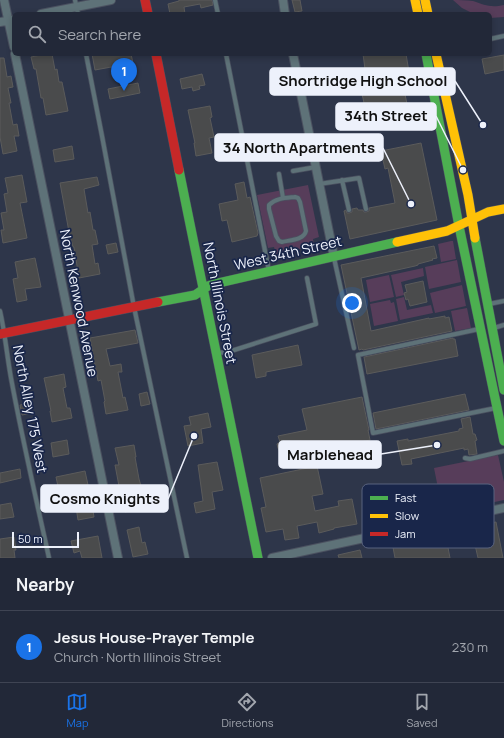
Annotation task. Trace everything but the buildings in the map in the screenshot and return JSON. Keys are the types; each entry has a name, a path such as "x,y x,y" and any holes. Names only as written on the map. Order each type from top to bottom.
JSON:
{"main road":[{"path":"145,0 148,12"},
{"path":"415,0 418,12"},
{"path":"425,0 428,12"},
{"name":"North Illinois Street","path":"156,56 258,558"},
{"path":"426,56 487,304 504,390"},
{"path":"436,56 468,195 466,222 481,328 504,441"},
{"name":"West 34th Street","path":"2,334 195,295 208,286 214,284 447,231 488,212 504,209"}],"street":[{"path":"4,0 12,38"},
{"path":"51,12 111,0"},
{"path":"283,0 286,12"},
{"name":"North Kenwood Avenue","path":"15,56 118,558"},
{"path":"294,56 334,257"},
{"path":"494,509 504,508"},
{"path":"272,558 362,536"}],"lane":[{"path":"215,0 218,12"},
{"path":"492,39 504,36"},
{"path":"86,56 134,307 187,558"},
{"path":"226,56 269,271"},
{"path":"293,171 316,166"},
{"path":"279,174 283,198"},
{"path":"320,184 359,178 366,209"},
{"path":"342,180 349,210"},
{"path":"283,198 298,198 306,234 304,236 282,242 279,241 276,236 269,205 272,202 283,198"},
{"path":"334,257 354,348"},
{"path":"216,353 226,352 316,324 307,278"},
{"path":"487,304 504,301"},
{"name":"North Alley 175 West","path":"0,311 2,334 49,558"},
{"path":"491,328 504,325"},
{"path":"481,328 358,354 373,433 497,408"},
{"path":"465,458 504,451"}],"shaded area":[{"path":"453,0 473,1 491,6 504,5 504,17 492,18 492,12 470,12 462,8"},
{"path":"308,185 319,237 313,239 314,246 276,254 274,247 268,248 257,195"},
{"path":"453,241 456,259 441,262 438,244"},
{"path":"457,260 461,282 429,289 425,267"},
{"path":"423,268 424,276 401,282 404,295 396,297 391,275"},
{"path":"389,275 394,297 370,302 366,280"},
{"path":"462,285 466,306 435,313 430,293"},
{"path":"404,297 407,310 431,305 433,313 400,320 396,299"},
{"path":"390,300 391,303 394,302 398,321 374,326 370,304"},
{"path":"467,308 471,328 455,331 451,311"},
{"path":"498,455 504,482 504,500 494,502 494,484 437,484 434,468"}],"traffic: fast":[{"path":"426,56 459,226 504,441"},
{"path":"179,170 258,558"},
{"path":"475,238 504,390"},
{"path":"158,302 195,295 208,286 214,284 397,242"}],"traffic: slow":[{"path":"415,0 418,12"},
{"path":"425,0 428,12"},
{"path":"436,56 468,195 475,238"},
{"path":"397,242 447,231 488,212 504,209"}],"traffic: jam":[{"path":"145,0 148,12"},
{"path":"156,56 179,170"},
{"path":"0,334 158,302"}],"place":[{"name":"Jesus House-Prayer Temple","path":"124,91"},
{"name":"Shortridge High School","path":"483,125"},
{"name":"34th Street","path":"463,170"},
{"name":"34 North Apartments","path":"411,204"},
{"name":"Cosmo Knights","path":"194,436"},
{"name":"Marblehead","path":"437,445"}]}
